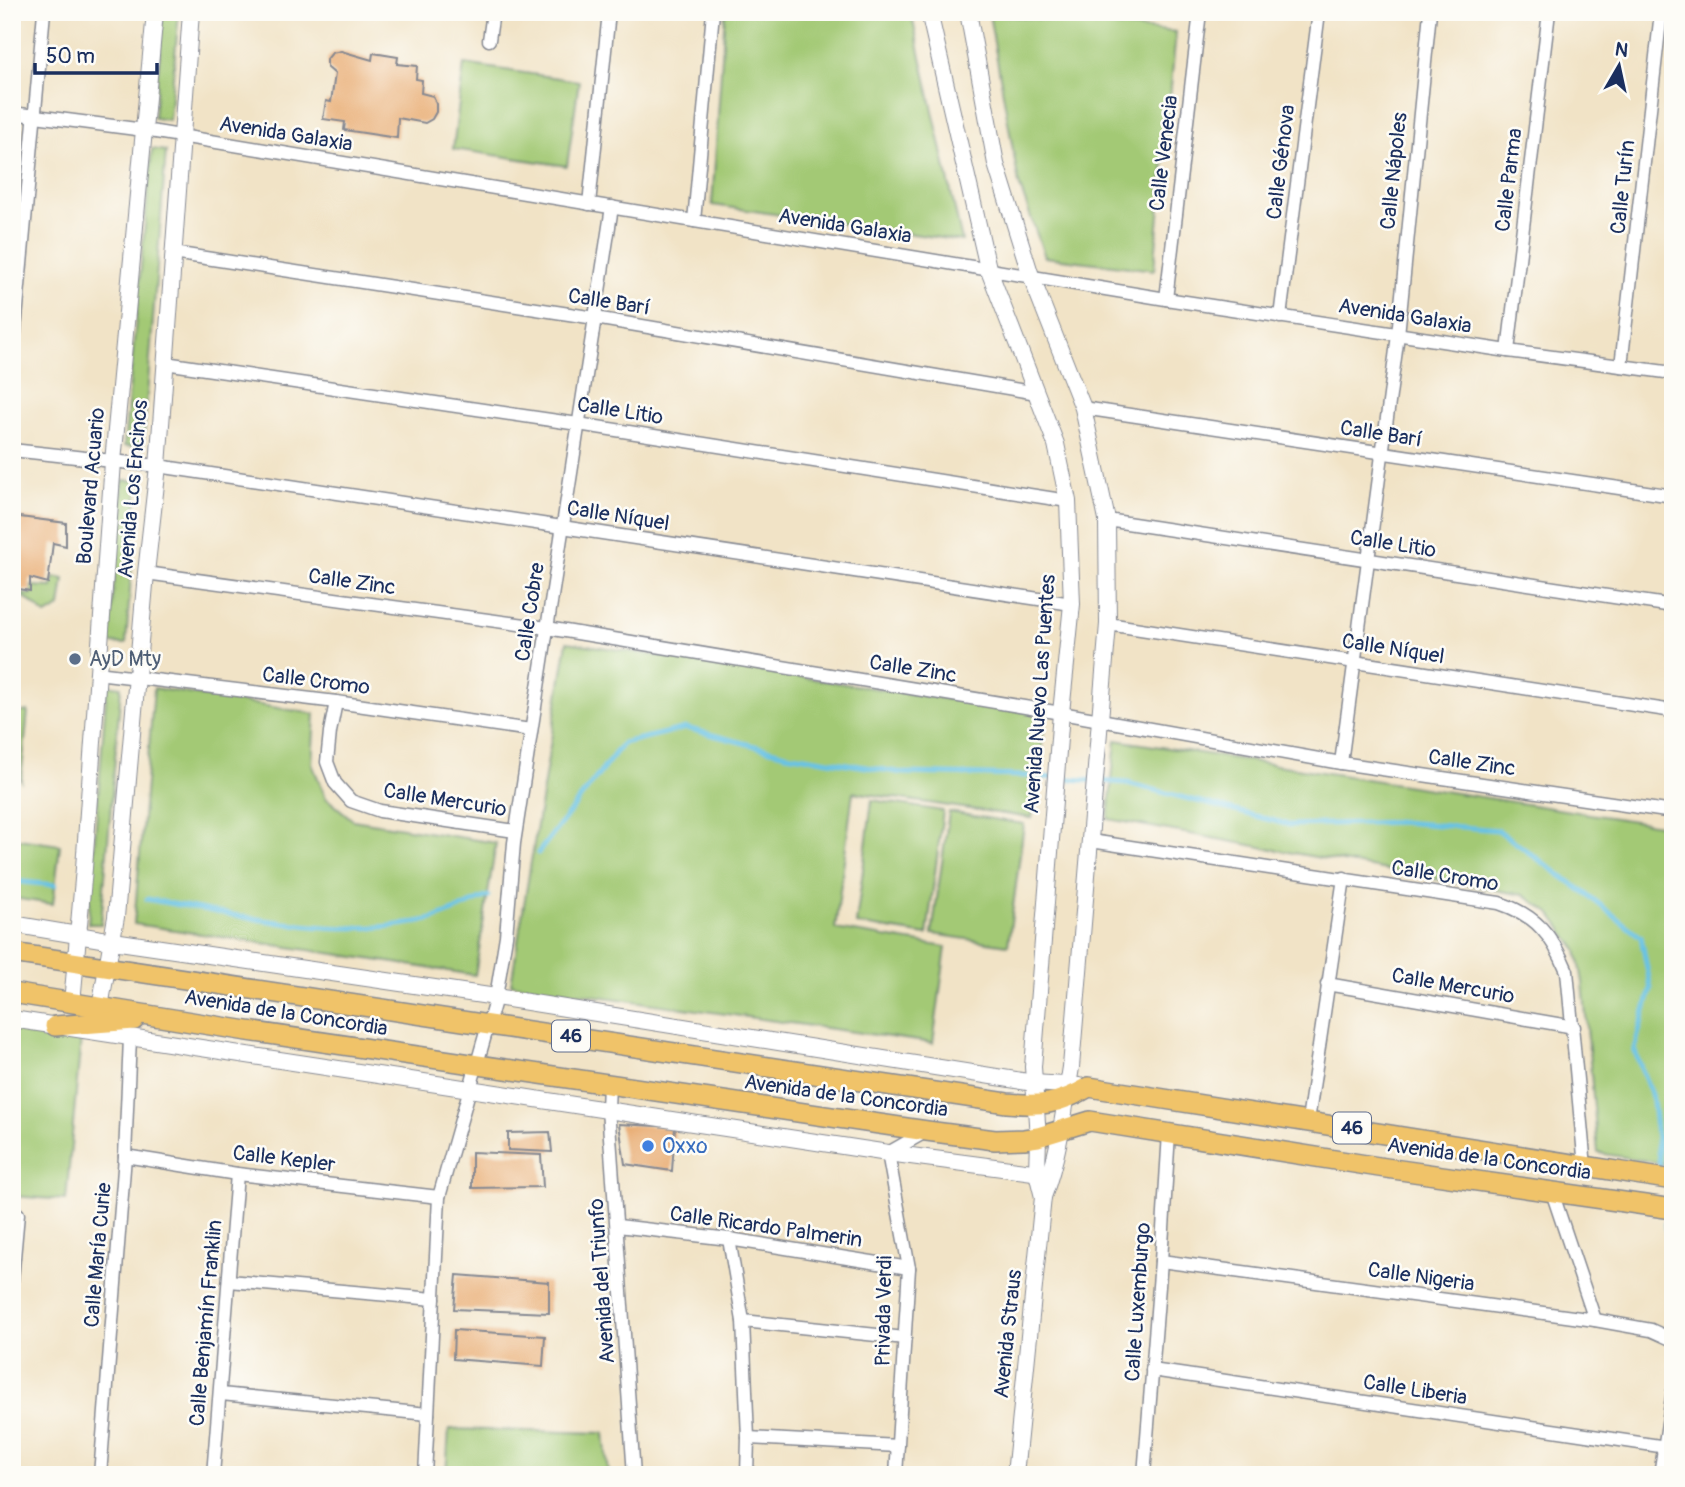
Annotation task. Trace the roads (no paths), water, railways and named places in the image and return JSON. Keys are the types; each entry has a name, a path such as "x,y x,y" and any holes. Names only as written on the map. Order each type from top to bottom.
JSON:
{"main road":[{"name":"Avenida de la Concordia","path":"12,953 1007,1104 1035,1105 1089,1087 1673,1180"},
{"name":"Avenida de la Concordia","path":"12,993 478,1065 995,1140 1038,1137 1090,1121 1379,1167 1673,1209"},
{"path":"55,1026 169,1018"}],"street":[{"path":"12,363 19,232 44,12"},
{"name":"Boulevard Acuario","path":"72,1003 113,462 155,12"},
{"name":"Avenida Los Encinos","path":"100,1007 113,941 121,871 136,679 158,466 191,12"},
{"path":"489,40 493,12"},
{"path":"589,204 609,12"},
{"path":"694,221 713,12"},
{"name":"Avenida Nuevo Las Puentes","path":"929,12 988,268 1056,444 1068,500 1072,604 1060,713 1033,1067 1038,1137"},
{"path":"968,12 996,164 1031,276 1083,408 1107,520 1108,624 1068,1093"},
{"name":"Calle Venecia","path":"1166,299 1200,12"},
{"name":"Calle Génova","path":"1280,317 1319,12"},
{"name":"Calle Nápoles","path":"1341,763 1398,335 1430,12"},
{"name":"Calle Parma","path":"1508,351 1549,12"},
{"name":"Calle Turín","path":"1621,366 1661,12"},
{"name":"Avenida Galaxia","path":"12,113 144,130 1280,317 1673,373"},
{"name":"Calle Cobre","path":"428,1414 439,1197 496,997 506,936 515,831 612,207"},
{"name":"Calle Barí","path":"173,253 595,318 1037,393"},
{"name":"Calle Litio","path":"165,363 1068,500"},
{"name":"Calle Barí","path":"1083,408 1673,496"},
{"name":"Calle Níquel","path":"12,450 158,466 1072,604"},
{"name":"Calle Litio","path":"1107,520 1673,606"},
{"name":"Calle Zinc","path":"146,573 547,628 1060,713 1341,763 1673,811"},
{"name":"Calle Níquel","path":"1108,624 1673,712"},
{"name":"Calle Cromo","path":"97,673 336,702 531,730"},
{"name":"Calle Mercurio","path":"336,702 327,761 335,783 351,801 380,811 515,831"},
{"name":"Calle Cromo","path":"1091,841 1499,903 1530,916 1545,930 1559,951 1567,971 1586,1167"},
{"path":"1308,1121 1344,878"},
{"name":"Avenida de la Concordia","path":"12,924 496,997 1034,1083 1068,1093"},
{"name":"Calle Mercurio","path":"1327,984 1574,1027"},
{"path":"12,1019 888,1153 1044,1174"},
{"name":"Calle María Curie","path":"100,1475 125,1156 130,1038"},
{"name":"Avenida del Triunfo","path":"609,1084 608,1109 634,1475"},
{"name":"Avenida Straus","path":"1044,1174 1062,1129 1068,1093"},
{"path":"888,1153 927,1131"},
{"name":"Calle Luxemburgo","path":"1144,1475 1169,1133"},
{"name":"Avenida Straus","path":"1015,1475 1043,1197 1044,1174 1038,1137"},
{"name":"Privada Verdi","path":"888,1153 909,1268 896,1475"},
{"name":"Calle Kepler","path":"125,1156 237,1174 439,1197"},
{"name":"Calle Benjamín Franklin","path":"213,1475 237,1174"},
{"path":"1552,1192 1595,1320"},
{"path":"13,1272 18,1214"},
{"name":"Calle Ricardo Palmerin","path":"618,1226 729,1239 909,1268"},
{"path":"729,1239 743,1321 747,1475"},
{"name":"Calle Nigeria","path":"1161,1261 1595,1320 1651,1330 1673,1340"},
{"path":"229,1281 434,1299"},
{"path":"743,1321 905,1338"},
{"name":"Calle Liberia","path":"1152,1370 1669,1448"},
{"path":"1660,1475 1669,1448 1673,1391"},
{"path":"220,1394 428,1414 425,1475"},
{"path":"748,1438 898,1446"}],"waterway":[{"path":"538,853 623,743 686,728 786,754 903,773 1027,776 1127,783 1290,825 1402,822 1498,830 1641,937 1651,989 1634,1049 1653,1100 1660,1168"},
{"path":"12,881 55,885"},
{"path":"147,899 249,918 320,927 355,928 431,919 488,896"},
{"path":"1665,1224 1673,1249"}],"place":[{"name":"AyD Mty","path":"75,659"},
{"name":"Oxxo","path":"648,1146"}]}
